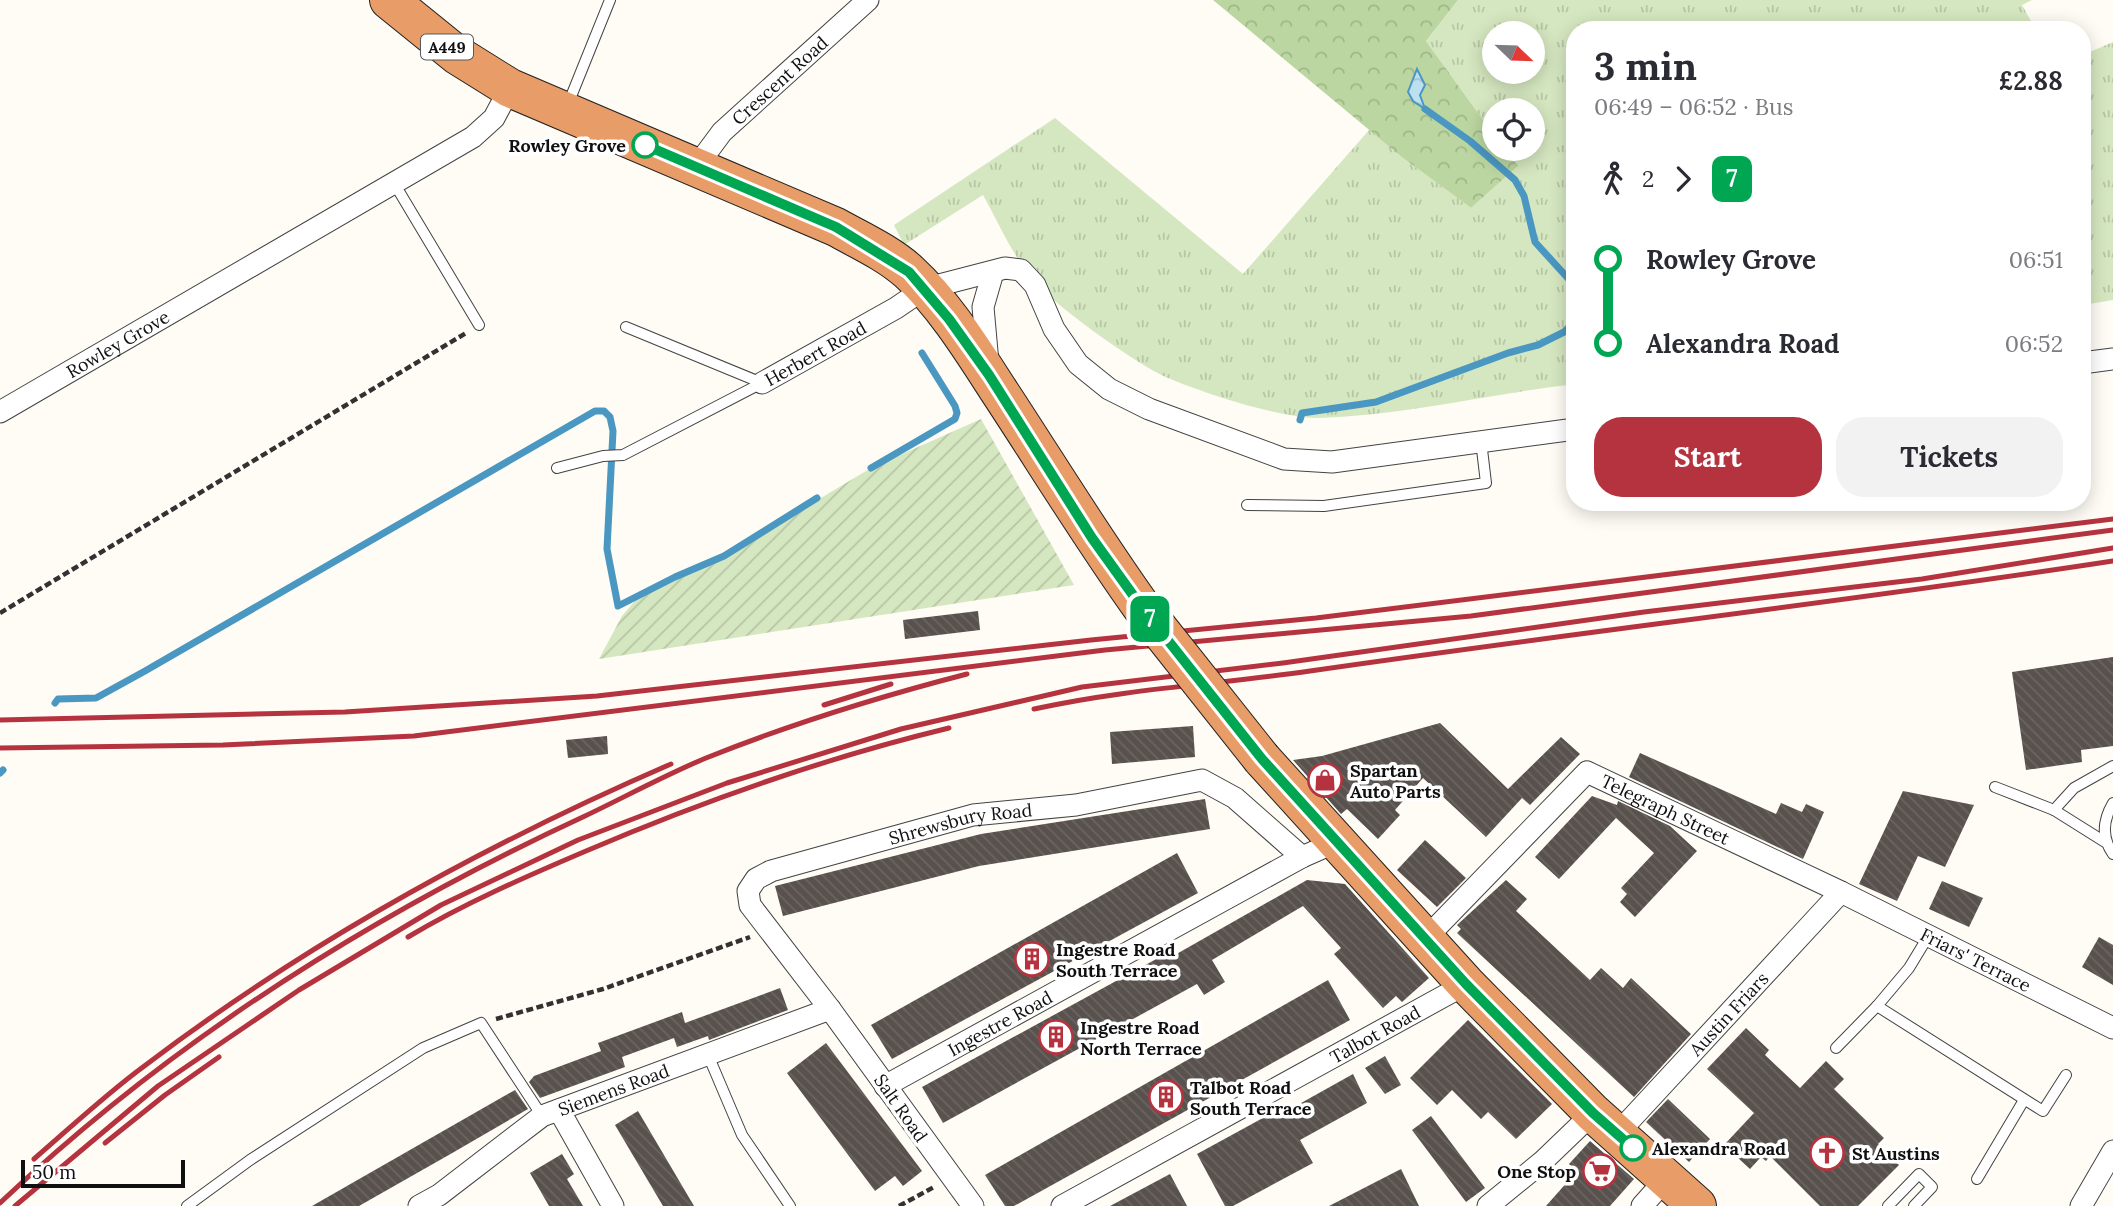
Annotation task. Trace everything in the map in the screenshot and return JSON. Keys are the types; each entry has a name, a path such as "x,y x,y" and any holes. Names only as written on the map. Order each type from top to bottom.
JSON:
{"highway":[{"name":"A449","path":"389,0 457,55 510,88 836,227 883,253 909,272 989,375 1092,538 1143,609 1262,759 1466,984 1605,1124 1697,1206"}],"street":[{"name":"Crescent Road","path":"696,166 722,132 868,0"},
{"name":"Rowley Grove","path":"0,412 485,128 510,88"},
{"path":"924,289 1005,268 1021,270 1035,285 1054,329 1078,364 1109,389 1149,409 1284,459 1332,462 1566,430"},
{"path":"989,375 983,307 993,272"},
{"name":"Herbert Road","path":"762,383 896,309 924,289"},
{"path":"2091,362 2113,359"},
{"name":"Telegraph Street","path":"1426,938 1587,772 1841,892"},
{"name":"Shrewsbury Road","path":"830,1009 750,905 748,891 756,879 771,871 973,815 1076,805 1202,780 1235,797 1302,858"},
{"name":"Ingestre Road","path":"885,1086 1302,858 1336,842"},
{"name":"Friars' Terrace","path":"1841,892 2113,1028"},
{"name":"Austin Friars","path":"1488,1206 1542,1162 1605,1124 1841,892"},
{"name":"Talbot Road","path":"1062,1206 1466,984"},
{"name":"Salt Road","path":"830,1009 950,1178 973,1206"},
{"name":"Siemens Road","path":"419,1206 442,1200 551,1113 830,1009"},
{"path":"551,1113 613,1206"},
{"path":"2081,1206 2113,1151"},
{"path":"1642,1206 1667,1178"}],"lane":[{"path":"565,112 610,0"},
{"path":"394,183 479,325"},
{"name":"Herbert Road","path":"626,327 762,383"},
{"path":"557,468 603,456 623,456 762,383"},
{"path":"1247,505 1324,506 1486,483 1481,441"},
{"path":"2054,810 2074,788 2113,766"},
{"path":"1996,787 2054,810 2105,842 2113,854"},
{"path":"2105,842 2105,816 2113,803"},
{"path":"1836,1048 1909,968 1929,936"},
{"path":"1877,1006 2043,1111 2066,1075"},
{"path":"187,1206 250,1160 423,1048 481,1023 551,1113"},
{"path":"708,1055 742,1135 790,1206"},
{"path":"1978,1179 2024,1100"},
{"path":"1888,1206 1919,1174 1932,1187 1914,1206"}],"path":[{"path":"0,613 479,325"},
{"path":"481,1023 603,989 769,930"},
{"path":"899,1206 950,1178"}],"green space":[{"path":"1213,0 1458,0 1426,41 1482,118 1482,161 1514,161 1518,166 1471,208 1403,158"},
{"path":"1458,0 2032,0 2022,5 2031,21 1566,21 1566,385 1382,413 1317,418 1283,414 1201,391 1168,378 1137,361 1079,320 1046,293 1028,273 983,195 904,245 894,225 1055,118 1243,274 1370,129 1403,158 1471,208 1517,167 1513,161 1545,161 1545,98 1482,98 1482,118 1426,41"},
{"path":"2113,42 2113,300 2091,304 2091,52"},
{"path":"981,419 1074,585 599,659 622,616 639,596 724,556 871,468"}],"water":[{"path":"1417,69 1425,85 1420,95 1425,109 1413,101 1408,92"}],"building":[{"path":"978,611 980,630 905,639 903,620"},
{"path":"2113,657 2113,746 2081,750 2082,762 2026,770 2012,672"},
{"path":"1440,723 1508,789 1561,737 1580,754 1530,805 1522,798 1486,837 1423,778 1395,810 1400,815 1378,839 1347,809 1341,814 1293,760 1322,756"},
{"path":"1193,726 1195,757 1112,764 1110,732"},
{"path":"607,736 608,754 568,758 566,740"},
{"path":"1640,753 1776,814 1781,803 1802,812 1806,804 1824,812 1803,859 1629,777"},
{"path":"1903,791 1974,805 1945,867 1918,856 1897,901 1859,884"},
{"path":"1592,796 1617,805 1618,801 1670,826 1697,851 1635,917 1620,902 1627,894 1621,888 1654,853 1616,818 1559,879 1535,857"},
{"path":"1205,799 1210,829 979,866 783,916 775,886 981,834"},
{"path":"1425,840 1466,878 1437,907 1397,870"},
{"name":"Ingestre Road South Terrace","path":"1177,853 1198,893 892,1059 871,1025"},
{"path":"1307,880 1345,884 1429,978 1402,1002 1396,996 1383,1008 1334,954 1341,948 1303,906 1212,960 1225,982 1204,995 1197,984 943,1123 922,1087 1171,951 1173,956"},
{"path":"1506,880 1527,899 1516,911 1590,980 1601,968 1623,988 1631,978 1691,1034 1634,1097 1457,933 1461,929 1457,925"},
{"path":"1942,881 1983,898 1969,927 1929,909"},
{"path":"2099,937 2113,945 2113,985 2082,967"},
{"name":"Talbot Road South Terrace","path":"1328,980 1350,1020 1014,1206 1005,1206 985,1175"},
{"path":"780,988 788,1010 709,1040 708,1036 677,1047 674,1038 622,1057 625,1067 540,1098 529,1082 534,1076 601,1051 598,1043 682,1012 685,1023"},
{"path":"1468,1020 1552,1104 1516,1139 1488,1112 1481,1119 1452,1090 1437,1105 1410,1078"},
{"path":"1746,1028 1769,1050 1765,1055 1800,1088 1826,1061 1844,1079 1834,1089 1884,1138 1878,1144 1899,1165 1858,1206 1820,1206 1770,1156 1766,1161 1761,1157 1750,1169 1724,1145 1754,1113 1707,1069"},
{"path":"826,1043 922,1171 903,1186 895,1176 875,1191 787,1073"},
{"path":"1385,1056 1401,1085 1385,1094 1365,1068"},
{"path":"1353,1074 1367,1103 1300,1140 1313,1163 1233,1206 1225,1206 1197,1154 1283,1107 1285,1112"},
{"path":"515,1090 528,1109 454,1152 359,1206 312,1206"},
{"path":"1668,1099 1710,1139 1689,1162 1646,1122"},
{"path":"638,1111 694,1206 663,1206 615,1125"},
{"path":"1431,1116 1485,1188 1466,1202 1412,1130"},
{"name":"One Stop","path":"1590,1141 1634,1179 1610,1206 1546,1206 1577,1171 1569,1164"},
{"path":"562,1154 574,1174 567,1179 583,1206 549,1206 530,1173"},
{"path":"1401,1169 1419,1206 1329,1206"},
{"path":"1170,1174 1187,1206 1110,1206"}],"waterway":[{"path":"1425,109 1470,141 1515,180 1524,196 1535,242 1566,276"},
{"path":"1300,420 1302,413 1376,402 1508,353 1538,345 1566,330"},
{"path":"871,468 955,419 955,406 922,353"},
{"path":"55,703 58,699 96,698 595,411 604,411 610,417 613,431 607,549 618,606 724,556 817,498"},
{"path":"0,773 3,770"}],"railway":[{"path":"0,720 345,712 597,696 1091,640 1316,618 2113,519"},
{"path":"0,748 223,745 414,736 1105,650 1471,616 2113,530"},
{"path":"15,1206 158,1086 299,990 441,905 578,840 727,783 901,729 1082,687 1283,663 1644,612 1922,579 2113,548"},
{"path":"1034,709 1137,692 1310,671 2113,561"},
{"path":"0,1203 65,1144 133,1088 204,1036 277,986 428,895 506,854 706,758 835,712 967,674"},
{"path":"824,705 891,684"},
{"path":"408,937 518,881 675,815 811,767 949,728"},
{"path":"34,1159 143,1067 205,1022 332,938 398,899 533,828 671,764"},
{"path":"105,1143 165,1095 219,1057"}],"bus line":[{"name":"7","path":"645,145 836,227 883,253 909,272 949,319 989,375 1092,538 1143,609 1262,759 1466,984 1593,1113 1633,1148"}],"place":[{"name":"Rowley Grove","path":"645,145"},
{"name":"Spartan Auto Parts","path":"1325,780"},
{"name":"Ingestre Road South Terrace","path":"1032,959"},
{"name":"Ingestre Road North Terrace","path":"1056,1037"},
{"name":"Talbot Road South Terrace","path":"1166,1097"},
{"name":"Alexandra Road","path":"1633,1148"},
{"name":"St Austins","path":"1827,1153"},
{"name":"One Stop","path":"1600,1171"}]}
